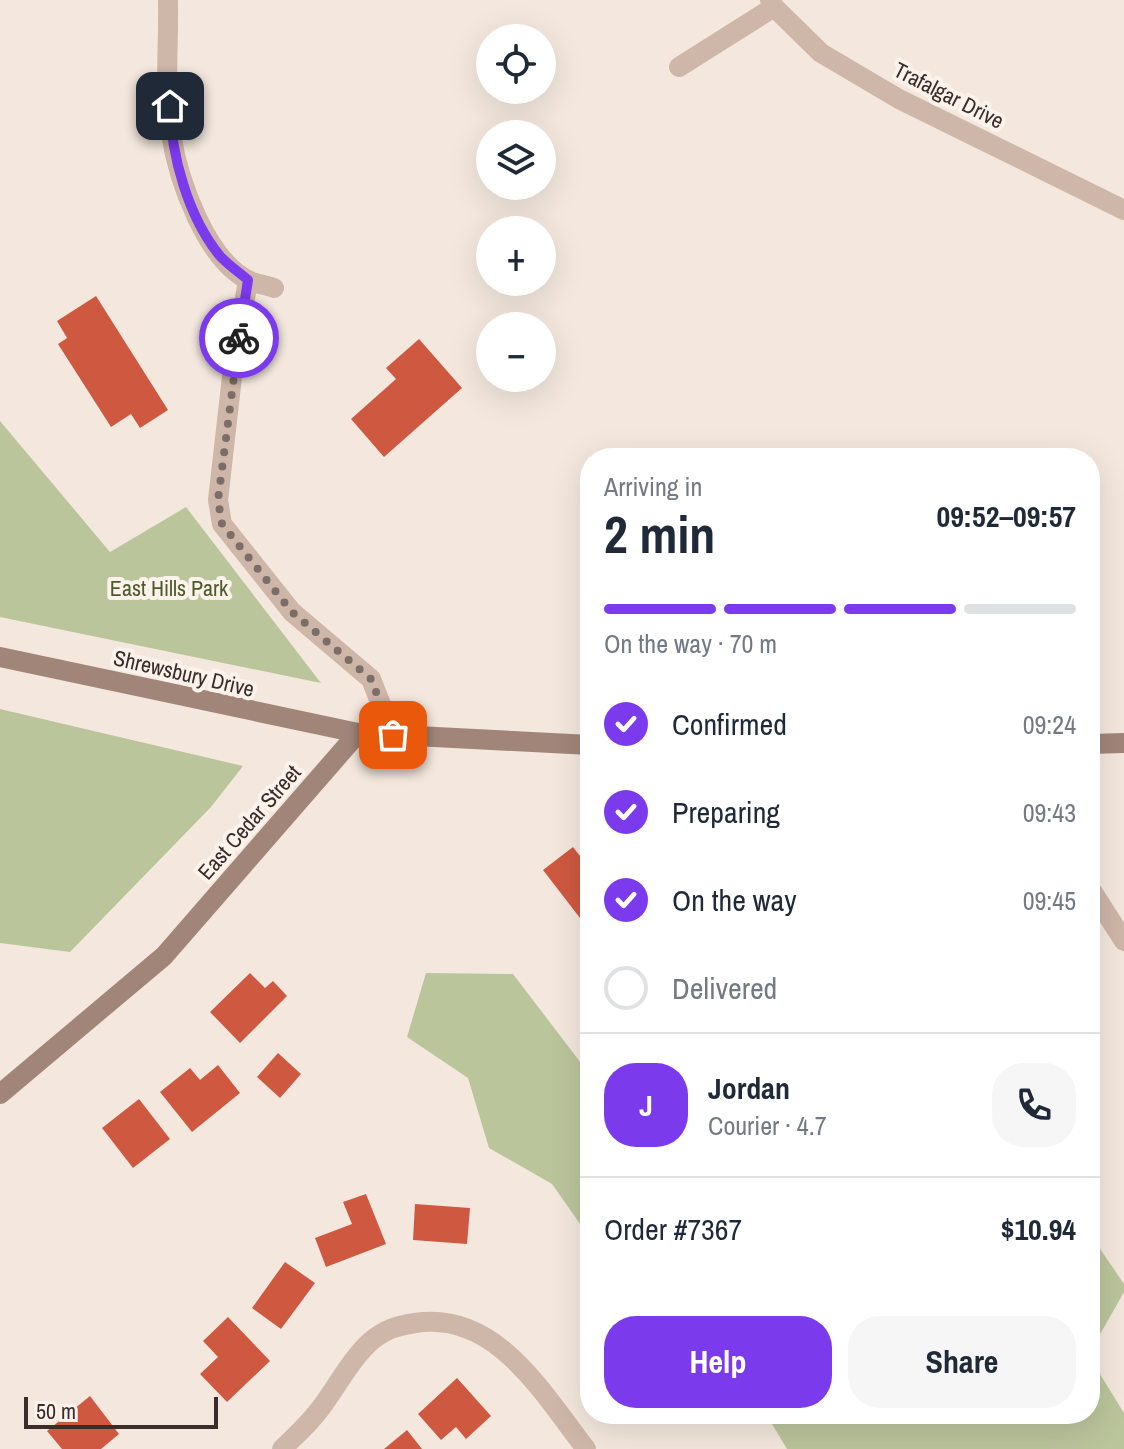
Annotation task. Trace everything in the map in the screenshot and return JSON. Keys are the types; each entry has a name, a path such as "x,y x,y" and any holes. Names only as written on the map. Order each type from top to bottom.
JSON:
{"main road":[{"name":"Shrewsbury Drive","path":"0,657 358,733"},
{"path":"358,733 580,744"},
{"name":"East Cedar Street","path":"0,1094 164,956 358,733"},
{"path":"1100,744 1124,743"}],"street":[{"path":"168,0 170,132 179,168 199,221 220,256 248,280 274,288"},
{"path":"679,67 772,4"},
{"name":"Trafalgar Drive","path":"772,4 821,53 899,99 1124,210"},
{"path":"248,280 232,377 218,500 222,524 292,612 371,679 393,735"},
{"path":"1100,904 1124,941"},
{"path":"282,1449 317,1413 368,1344 389,1327 427,1321 462,1325 497,1343 523,1370 586,1449"}],"green space":[{"name":"East Hills Park","path":"0,421 110,552 186,507 321,683 0,617"},
{"path":"0,709 243,766 211,807 70,952 0,943"},
{"path":"426,973 513,974 580,1062 580,1224 552,1184 489,1148 468,1078 407,1037"},
{"path":"1100,1249 1124,1284 1124,1292 1100,1334"},
{"path":"1100,1374 1124,1413 1124,1449 787,1449 772,1424 1100,1424"}],"building":[{"path":"96,296 168,410 140,428 131,414 111,427 58,344 67,338 57,321"},
{"path":"419,339 462,388 384,457 351,419 396,379 386,368"},
{"path":"573,847 580,856 580,918 543,870"},
{"path":"250,973 265,988 273,981 287,996 240,1043 210,1012"},
{"path":"278,1053 301,1074 280,1098 257,1077"},
{"path":"218,1065 240,1093 192,1132 160,1092 190,1068 200,1080"},
{"path":"139,1099 170,1139 133,1168 102,1128"},
{"path":"366,1194 386,1244 326,1267 315,1238 352,1224 343,1202"},
{"path":"415,1204 470,1208 467,1244 413,1240"},
{"path":"285,1262 315,1283 281,1329 252,1308"},
{"path":"228,1317 270,1361 227,1402 200,1374 218,1357 203,1341"},
{"path":"457,1378 491,1416 466,1439 456,1427 441,1440 418,1414"},
{"path":"90,1396 119,1434 101,1449 62,1449 47,1431"},
{"path":"407,1430 422,1449 384,1449"}],"way so far":[{"path":"239,338 218,500 222,524 292,612 371,679 393,735"}],"route":[{"path":"170,106 170,132 179,168 199,221 220,256 248,280 239,338"}]}
